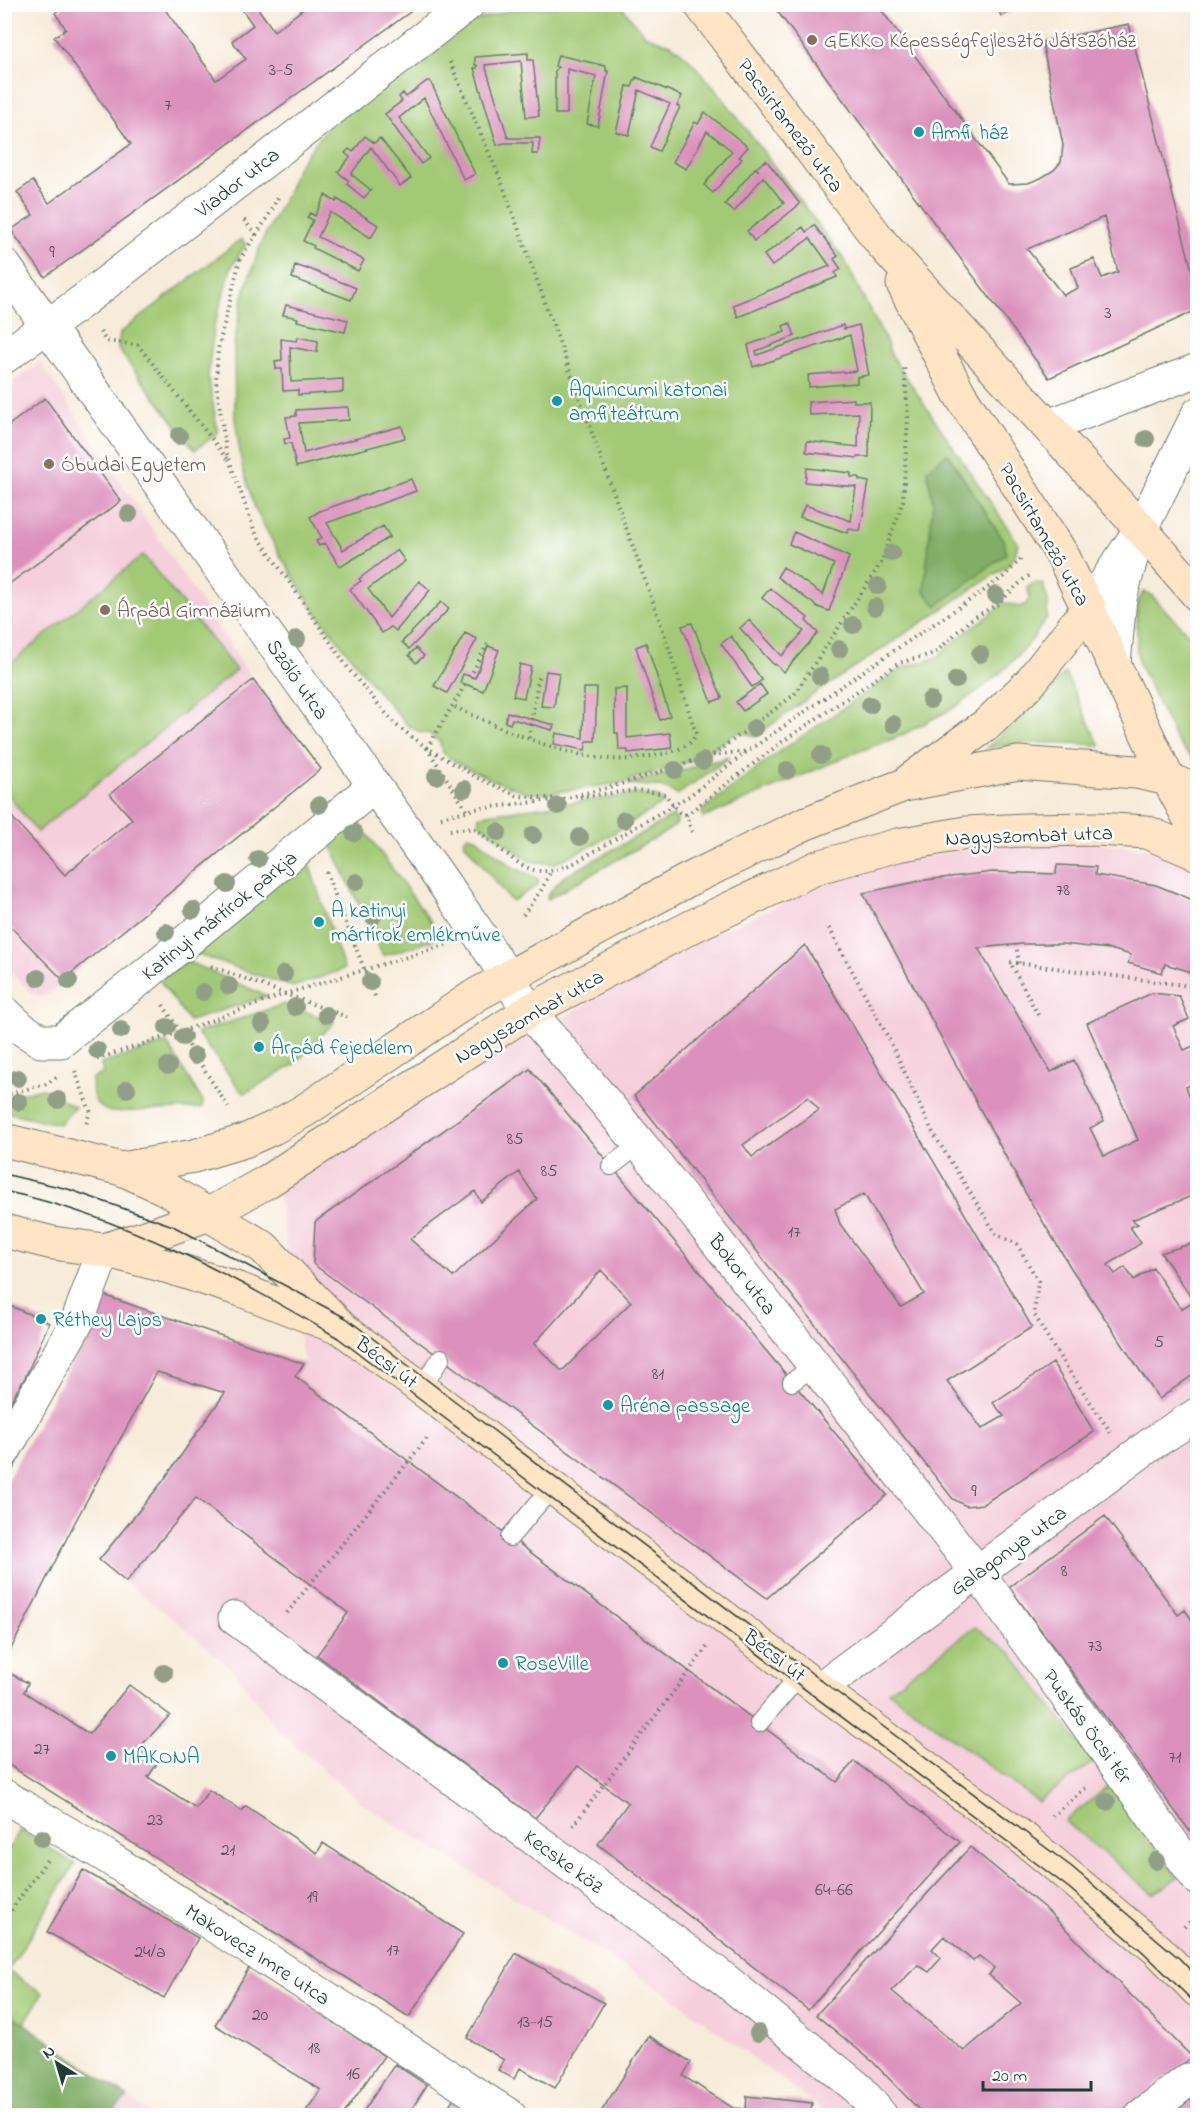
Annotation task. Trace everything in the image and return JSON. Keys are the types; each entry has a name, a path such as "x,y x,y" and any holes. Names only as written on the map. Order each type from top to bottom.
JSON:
{"main road":[{"name":"Pacsirtamező utca","path":"700,4 883,245 1141,529 1197,595"},
{"name":"Pacsirtamező utca","path":"883,245 959,393 1051,536 1089,607 1114,663 1183,786 1188,816 1197,827"},
{"name":"Nagyszombat utca","path":"904,785 986,725 1020,692 1062,644 1089,607"},
{"name":"Nagyszombat utca","path":"122,1169 194,1156 244,1141 273,1128 304,1111 476,995 507,978 688,880 804,824 904,785 1018,763 1136,772 1183,786"},
{"name":"Nagyszombat utca","path":"104,1250 209,1214 268,1181 529,1011 693,926 818,867 898,845 966,833 1097,829 1146,832 1197,854"},
{"name":"Bécsi út","path":"4,1140 122,1169 164,1188 263,1247"},
{"name":"Bécsi út","path":"268,1181 251,1208 252,1228 263,1247 344,1330 810,1682 1024,1839 1158,1950 1197,1991"},
{"name":"Bécsi út","path":"4,1231 53,1243 104,1250 169,1267 241,1290 344,1330"}],"street":[{"name":"Viador utca","path":"4,357 80,303 468,4"},
{"name":"Szőlő utca","path":"4,265 49,325 408,832 507,978"},
{"path":"1048,426 1197,370"},
{"name":"Nagyszombat utca","path":"1089,607 1141,529 1197,414"},
{"name":"Nagyszombat utca","path":"1114,663 1120,598 1141,529"},
{"name":"Katinyi mártírok parkja","path":"67,1054 144,976 374,786"},
{"name":"Bokor utca","path":"507,978 529,1011 640,1144 804,1374 978,1573"},
{"path":"4,1012 22,1029 67,1054"},
{"path":"4,1451 78,1320 104,1250"},
{"name":"Galagonya utca","path":"810,1682 978,1573 1130,1460 1197,1414"},
{"name":"Puskás Öcsi tér","path":"978,1573 1197,1879"},
{"name":"Kecske köz","path":"235,1618 719,1976 859,2089 881,2115"},
{"name":"Makovecz Imre utca","path":"4,1796 126,1869 510,2115"},
{"path":"1141,2115 1188,2080"}],"lane":[{"path":"611,1166 640,1144"},
{"path":"421,1388 441,1358"},
{"path":"510,1537 552,1487"},
{"path":"759,1723 810,1682"}],"path":[{"path":"453,706 498,728 561,749 600,758 628,759 678,750 693,741 696,734 664,633 502,183 464,96"},
{"path":"223,193 256,234 240,259 218,349 216,381 226,451 255,532 350,671 396,725 427,748 478,778 518,796 563,799 621,784 712,755 748,751"},
{"path":"80,303 106,341 138,345 231,464"},
{"path":"712,755 794,695 881,563 903,501 908,417 904,361"},
{"path":"408,832 459,828 476,830 527,868 556,871 574,863 675,805 748,751 1003,577 1028,550 1051,536"},
{"path":"686,815 782,742 899,663 935,653 970,620 999,603 1024,579 1042,569"},
{"path":"470,676 488,643"},
{"path":"529,738 539,674"},
{"path":"427,748 465,685"},
{"path":"427,748 466,812"},
{"path":"408,832 466,812 637,790 665,794 679,812 686,815 692,832"},
{"path":"313,837 376,999"},
{"path":"523,915 542,889 551,871"},
{"path":"829,927 889,1039 933,1133 996,1234 1017,1244 1038,1281 1034,1314 1055,1350 1130,1460"},
{"path":"1016,944 1019,963"},
{"path":"95,1060 285,994 446,945 453,945"},
{"path":"174,951 348,1017"},
{"path":"1038,1015 1010,962 1197,987"},
{"path":"144,976 231,1110"},
{"path":"67,1054 90,1111 83,1133"},
{"path":"4,1095 46,1084 64,1073"},
{"path":"266,1640 430,1435"},
{"path":"554,1854 710,1642"},
{"path":"1024,1839 1115,1764"},
{"path":"4,1920 66,1832"}],"shaded area":[{"name":"Árpád Gimnázium","path":"40,362 253,680 321,769 47,995 40,997 30,992 5,965 5,388"},
{"path":"1057,838 1161,850 1197,870 1197,2115 829,2115 668,1994 364,1805 278,1730 234,1671 126,1582 304,1364 278,1191 524,1039 704,939 845,875 981,845"},
{"path":"128,2097 151,2115 108,2116"}],"green space":[{"path":"558,4 620,5 645,35 672,45 686,56 719,93 843,258 891,355 1018,543 1015,556 1007,566 814,694 756,736 738,732 697,759 620,783 550,793 529,793 495,781 459,764 443,753 440,742 428,733 422,733 408,726 375,688 311,605 255,509 242,466 235,419 234,346 243,295 262,241 289,189 298,166 328,126 465,24 514,9 555,7"},
{"path":"241,239 246,244 231,268 214,326 208,376 218,433 195,450 118,349 120,333"},
{"path":"947,453 1004,541 1006,554 937,606 924,591 933,502 927,470"},
{"path":"143,555 236,670 37,832 5,791 5,668"},
{"path":"1033,583 1043,584 1048,601 1047,617 1031,641 1006,668 955,707 900,736 852,754 703,818 702,813 706,807 779,752 902,668 938,657 947,647 1005,603 1020,607 1026,604 1030,597 1027,587"},
{"path":"1143,592 1150,594 1197,643 1197,761 1176,740 1139,664 1137,605"},
{"path":"1065,673 1100,746 1043,742 986,748 1034,707"},
{"path":"730,757 677,795 660,787 627,784"},
{"path":"637,794 658,797 664,803 591,846 553,864 529,861 479,823 479,816 487,814"},
{"path":"673,816 677,821 676,825 664,833 548,899 547,896 562,878"},
{"path":"356,819 442,937 383,956 329,841"},
{"path":"468,835 475,837 511,866 537,878 539,882 513,901 509,899 463,841"},
{"path":"307,858 344,969 293,987 193,953"},
{"path":"184,960 267,996 189,1021 160,981"},
{"path":"284,1004 334,1022 294,1065 245,1093 241,1091 197,1033"},
{"path":"167,1043 203,1102 202,1108 111,1112 100,1107 94,1100 92,1078 103,1074 101,1064"},
{"path":"41,1088 75,1107 59,1124 5,1112 5,1098"},
{"path":"975,1627 1011,1653 1093,1762 1038,1802 888,1691"},
{"path":"1110,1785 1178,1878 1153,1894 1065,1821"},
{"path":"20,1830 75,1864 8,1971 43,1993 5,2054 5,1855"},
{"path":"5,2010 128,2097 108,2115 5,2115"}],"building":[{"path":"66,4 161,4 216,80 246,59 232,41 253,25 238,4 260,4 257,7 274,31 310,4 421,4 45,277 11,230 33,215 17,192 33,181 49,203 131,144 54,37 66,29 55,13"},
{"path":"772,4 877,4 1009,184 1028,183 1041,178 1054,170 1061,162 1063,145 1042,42 1129,24 1197,290 1197,310 1049,378","holes":["1104,217 1118,272 1102,278 1094,259 1071,268 1078,288 1063,295 1027,249"]},
{"path":"996,4 1026,4 1001,16"},
{"path":"528,53 528,60 533,60 539,116 526,117 521,61 485,65 508,138 540,138 538,154 532,154 533,143 497,145 474,68 477,68 475,57"},
{"path":"558,55 606,66 606,71 608,71 598,126 587,124 596,76 567,69 567,114 555,114 555,70 558,67 555,66"},
{"path":"636,77 682,96 677,106 680,107 659,151 650,147 670,104 639,90 629,135 616,132 627,86 632,87"},
{"path":"430,81 475,174 464,180 424,98 399,118 429,158 421,164 385,114 402,101 399,97 403,93 406,97"},
{"path":"705,112 748,147 739,157 742,159 713,193 704,185 732,151 707,131 686,169 673,162 695,122 698,124"},
{"path":"365,136 374,143 380,138 411,178 400,186 371,147 351,174 371,190 364,198 347,184 349,181 338,172 350,157 345,153 349,149 353,152"},
{"path":"766,160 800,204 754,241 747,231 784,203 763,177 734,212 725,204 755,168 759,171 756,168"},
{"path":"325,195 336,202 337,199 378,225 371,238 330,212 318,237 364,260 358,271 303,241 313,220 307,217 310,213 315,216"},
{"path":"814,225 838,256 834,259 841,269 835,273 837,277 738,317 733,305 830,266 810,238 772,266 764,255 803,227 806,232"},
{"path":"295,265 356,288 351,300 292,278"},
{"path":"286,305 348,320 345,332 297,321 298,318 283,315"},
{"path":"790,323 795,336 756,351 757,355 843,325 844,329 859,325 869,375 857,377 857,383 809,387 808,375 857,371 850,335 753,367 748,345 785,332 783,326"},
{"path":"298,337 318,341 317,352 290,347 291,382 343,379 343,392 298,395 298,390 283,391 282,369 276,369 275,361 282,360 281,339 297,341"},
{"name":"Óbudai Egyetem","path":"45,398 121,501 5,587 5,428"},
{"path":"854,399 854,402 870,402 869,457 858,458 806,452 807,441 858,447 859,413 809,415 808,402"},
{"path":"348,407 349,420 299,423 304,453 402,426 405,438 296,467 291,443 285,444 284,439 290,438 286,417 296,416 296,410"},
{"path":"807,468 851,473 851,477 859,477 859,480 869,482 860,531 849,529 848,533 800,517 805,505 851,521 856,487 805,482"},
{"path":"411,479 416,491 327,523 343,550 383,526 390,537 340,567 325,543 319,546 316,541 322,538 310,517 320,511"},
{"path":"794,532 849,557 829,611 818,607 777,577 783,567 823,595 834,564 789,544"},
{"path":"397,550 405,561 368,589 389,618 419,581 430,590 396,631 391,627 382,633 350,589 361,581 359,579"},
{"path":"770,588 808,618 806,621 818,633 784,672 774,665 740,628 749,620 782,656 804,631 762,598"},
{"path":"441,602 449,609 409,649 402,642"},
{"path":"692,623 722,698 712,702 682,626"},
{"path":"465,633 477,639 447,693 434,686"},
{"path":"731,636 762,680 752,687 721,644"},
{"path":"646,643 670,716 660,720 636,647"},
{"path":"488,646 499,650 483,691 460,682 463,674 475,678"},
{"path":"416,648 424,656 416,663 409,655"},
{"path":"520,664 531,667 524,698 513,696"},
{"path":"546,671 559,673 554,707 541,706"},
{"path":"253,680 321,769 63,980 4,920 4,809 65,875 132,819 110,794"},
{"path":"760,684 767,694 743,711 736,702"},
{"path":"584,688 597,688 595,741 587,741 585,750 554,744 556,733 583,738"},
{"path":"627,688 627,738 670,733 672,748 628,753 628,750 619,750 618,733 615,733 614,689"},
{"path":"507,712 554,725 552,730 512,719 510,724 505,722"},
{"path":"1057,865 1096,867 1095,875 1156,885 1193,900 1197,894 1197,977 1185,970 1165,964 1162,973 1128,963 1131,955 1110,949 1062,944 1022,944 978,948 1051,1072 1074,1060 1104,1121 1090,1128 1104,1156 1138,1140 1087,1023 1152,993 1179,996 1189,1019 1173,1026 1184,1050 1196,1045 1197,1050 1197,1082 1186,1087 1197,1114 1197,1194 1132,1220 1138,1224 1130,1227 1141,1243 1108,1265 1115,1274 1125,1267 1134,1280 1153,1268 1181,1309 1194,1301 1161,1253 1197,1242 1197,1372 1159,1399 1071,1268 1026,1194 863,893 925,880 993,872 1056,874"},
{"path":"805,945 1032,1327 947,1381 982,1429 1004,1416 993,1403 1053,1363 1094,1432 983,1504 966,1506 953,1499 634,1096","holes":["808,1097 819,1110 752,1157 743,1145","864,1194 924,1294 901,1307 840,1224 835,1209"]},
{"path":"530,1069 887,1495 767,1598 313,1264 315,1222","holes":["519,1172 537,1199 453,1277 410,1239 475,1191 481,1202","601,1270 631,1302 562,1371 534,1344"]},
{"name":"RoseVille","path":"103,1295 304,1364 295,1376 837,1782 854,1761 960,1842 808,2010 598,1844 628,1803 578,1766 535,1818 317,1655 348,1613 196,1498 126,1582 99,1560 163,1481 225,1393 157,1372 75,1522 4,1663 4,1486 82,1343"},
{"path":"4,1303 49,1323 25,1378 4,1412"},
{"path":"1105,1516 1178,1615 1185,1610 1197,1627 1197,1841 1009,1587"},
{"path":"4,1670 28,1683 24,1692 89,1734 129,1685 170,1715 138,1749 158,1762 148,1777 196,1808 209,1790 242,1811 246,1806 317,1853 323,1843 463,1934 409,2017 4,1762"},
{"path":"970,1847 1047,1910 1192,2057 1117,2115 924,2115 873,2062 816,2015","holes":["944,1936 973,1961 979,1956 994,1968 989,1975 1021,2003 964,2051 892,1991 918,1965 929,1972 941,1958 932,1949"]},
{"path":"83,1870 198,1938 164,1998 47,1932"},
{"path":"516,1953 604,2003 555,2088 520,2068 514,2079 498,2070 504,2060 467,2038"},
{"path":"250,1966 384,2056 343,2115 303,2115 321,2090 215,2025"},
{"path":"649,2036 691,2062 683,2076 733,2108 746,2109 747,2096 812,2103 810,2115 599,2115"},
{"path":"395,2064 427,2085 408,2115 361,2115"},
{"path":"1197,2086 1197,2115 1158,2115"},
{"path":"455,2096 487,2115 443,2115"}],"tram line":[{"path":"4,1174 68,1189 173,1226 346,1318 826,1684 1072,1867 1180,1959 1198,1978"},
{"path":"4,1191 92,1216 177,1251 259,1293 338,1338 1069,1888 1143,1952 1198,2006"}],"place":[{"name":"GEKKO Képességfejlesztő Játszóház","path":"812,40"},
{"name":"Amfi ház","path":"919,132"},
{"name":"Aquincumi katonai amfiteátrum","path":"557,401"},
{"name":"Óbudai Egyetem","path":"49,464"},
{"name":"Árpád Gimnázium","path":"105,610"},
{"name":"A katinyi mártírok emlékműve","path":"319,922"},
{"name":"Árpád fejedelem","path":"259,1047"},
{"name":"Réthey Lajos","path":"41,1319"},
{"name":"Aréna passage","path":"608,1405"},
{"name":"RoseVille","path":"503,1663"},
{"name":"MAKONA","path":"111,1756"}]}
